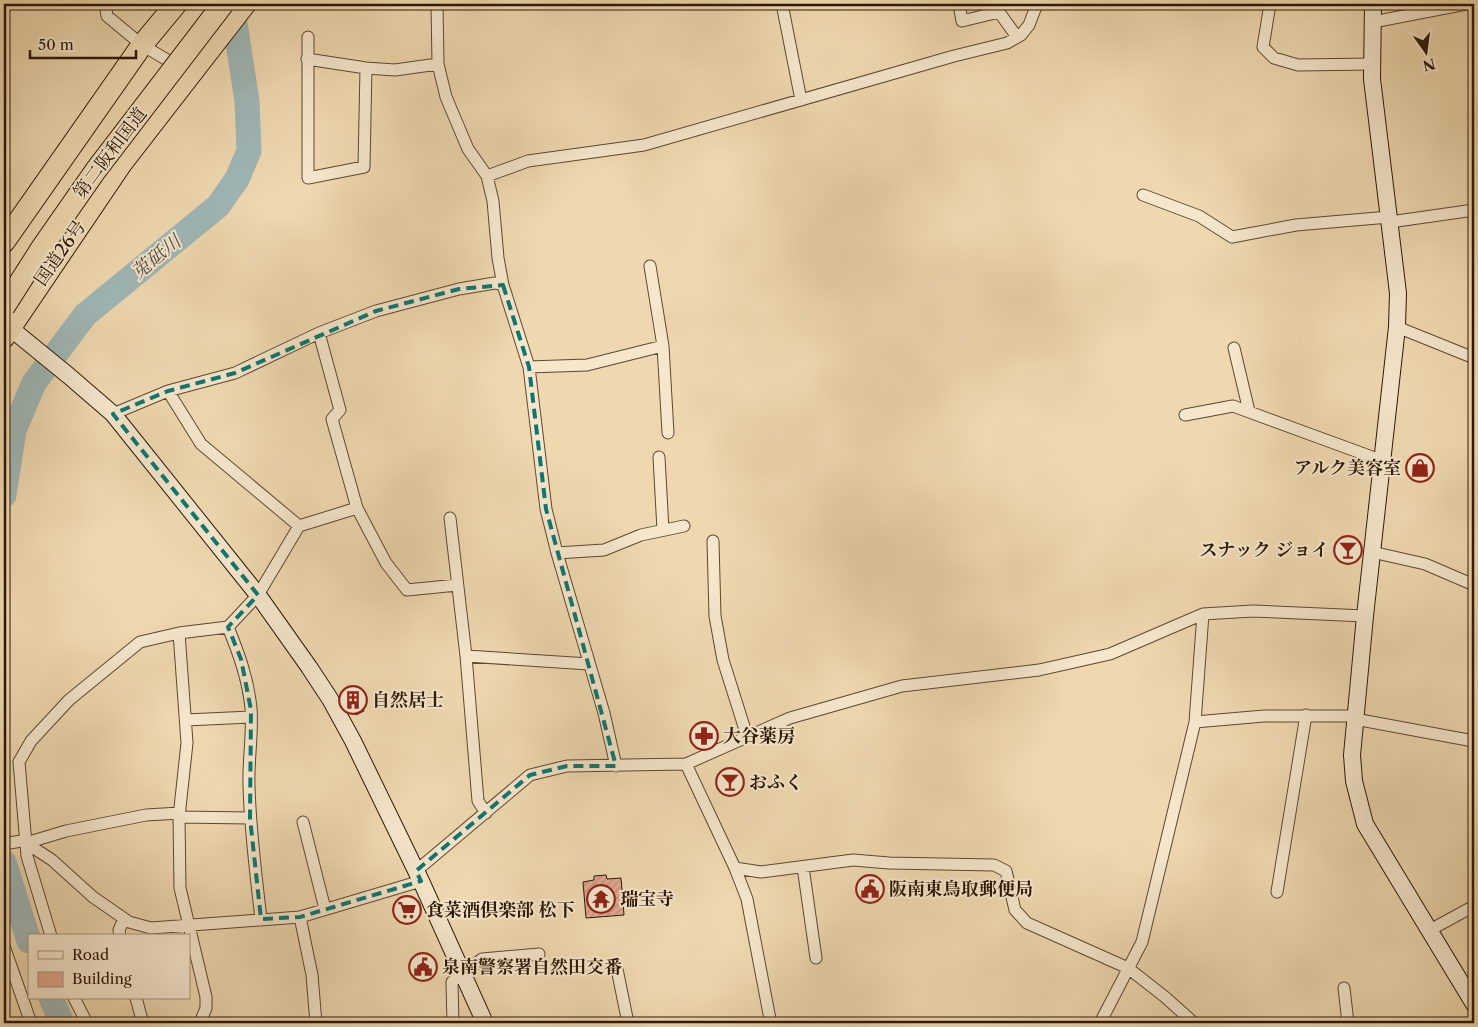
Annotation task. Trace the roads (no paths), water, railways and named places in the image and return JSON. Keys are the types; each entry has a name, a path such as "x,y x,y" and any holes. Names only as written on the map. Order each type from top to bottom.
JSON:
{"highway":[{"path":"4,242 142,45 176,4"},
{"name":"第二阪和国道","path":"8,326 43,246 96,170 223,4"},
{"name":"国道26号","path":"8,326 121,164 245,4"}],"street":[{"path":"104,4 107,16 142,45 191,75"},
{"path":"437,4 438,64 446,97 468,149 486,176 493,201 498,258 504,285 529,367 546,509 604,713 616,766"},
{"path":"782,4 801,100"},
{"path":"959,4 962,21 999,12 1017,38"},
{"path":"486,176 528,162 644,145 954,56 1007,43 1021,35 1029,25 1037,4"},
{"path":"1270,4 1263,47 1274,58 1298,65 1372,64"},
{"path":"1373,4 1372,79 1398,293 1397,327 1355,717 1352,755 1354,781 1366,824 1474,1004"},
{"path":"1373,22 1466,4"},
{"path":"308,37 308,178 364,167 366,68"},
{"path":"307,59 366,68 395,70 438,64"},
{"path":"1143,195 1199,216 1232,237 1296,225 1390,220 1474,210"},
{"path":"650,266 662,346 668,432"},
{"path":"113,414 168,391 235,373 319,333 376,310 459,289 495,283 504,285"},
{"path":"8,326 113,414 258,595 330,699 353,741 418,876 485,1023"},
{"path":"1397,327 1474,358"},
{"path":"319,333 340,410 332,419 357,508 386,563 407,590 457,585"},
{"path":"529,367 587,364 662,346"},
{"path":"1234,348 1249,411"},
{"path":"168,391 201,444 299,526"},
{"path":"1185,415 1233,406 1383,461"},
{"path":"659,457 663,530"},
{"path":"50,934 23,842 19,762 31,741 69,700 140,642 179,633 228,627 258,595 299,526 357,508"},
{"path":"450,518 466,656 478,801 486,813"},
{"path":"557,553 604,550 641,534 684,526"},
{"path":"713,541 715,616 723,660 747,736"},
{"path":"1372,552 1425,564 1474,585"},
{"path":"23,842 52,860 93,897 124,919 151,928 189,927 260,919 300,917 325,910 418,876 530,775 567,766 686,764 790,718 902,686 1039,670 1110,654 1203,614 1253,611 1365,616"},
{"path":"1100,1023 1142,942 1195,722 1203,614"},
{"path":"228,627 242,660 248,687 250,717 248,783 260,919"},
{"path":"179,633 187,743 180,815 180,888 206,997 206,1008 200,1023"},
{"path":"466,656 589,664"},
{"path":"1277,892 1306,715"},
{"path":"1195,722 1264,716 1355,717 1468,740 1474,743"},
{"path":"186,720 250,717"},
{"path":"686,764 735,868 747,899 770,1023"},
{"path":"4,844 23,842 146,815 250,818"},
{"path":"303,822 325,910"},
{"path":"735,868 761,872 853,860 889,864 994,865 1006,871 1015,910 1026,923 1128,968 1166,997 1194,1023"},
{"path":"803,867 816,958"},
{"path":"1430,930 1474,906"},
{"path":"300,917 312,975 316,1023"},
{"path":"120,934 119,930 124,919"},
{"path":"4,946 31,1023"},
{"path":"453,1023 452,982 462,973 482,959 539,954"},
{"path":"616,969 628,1023"},
{"path":"1344,988 1348,1023"},
{"path":"75,1000 87,1023"},
{"path":"137,1000 141,1016"}],"waterway":[{"name":"莵砥川","path":"4,495 14,430 34,383 85,315 218,206 237,179 249,151 247,101 232,4"},
{"name":"莵砥川","path":"4,862 28,938"},
{"name":"莵砥川","path":"52,1000 62,1023"}],"place":[{"name":"アルク美容室","path":"1420,468"},
{"name":"スナック ジョイ","path":"1348,550"},
{"name":"自然居士","path":"353,700"},
{"name":"大谷薬房","path":"704,736"},
{"name":"おふく","path":"730,782"},
{"name":"阪南東鳥取郵便局","path":"870,889"},
{"name":"瑞宝寺","path":"601,899"},
{"name":"食菜酒倶楽部 松下","path":"407,910"},
{"name":"泉南警察署自然田交番","path":"423,967"}]}
